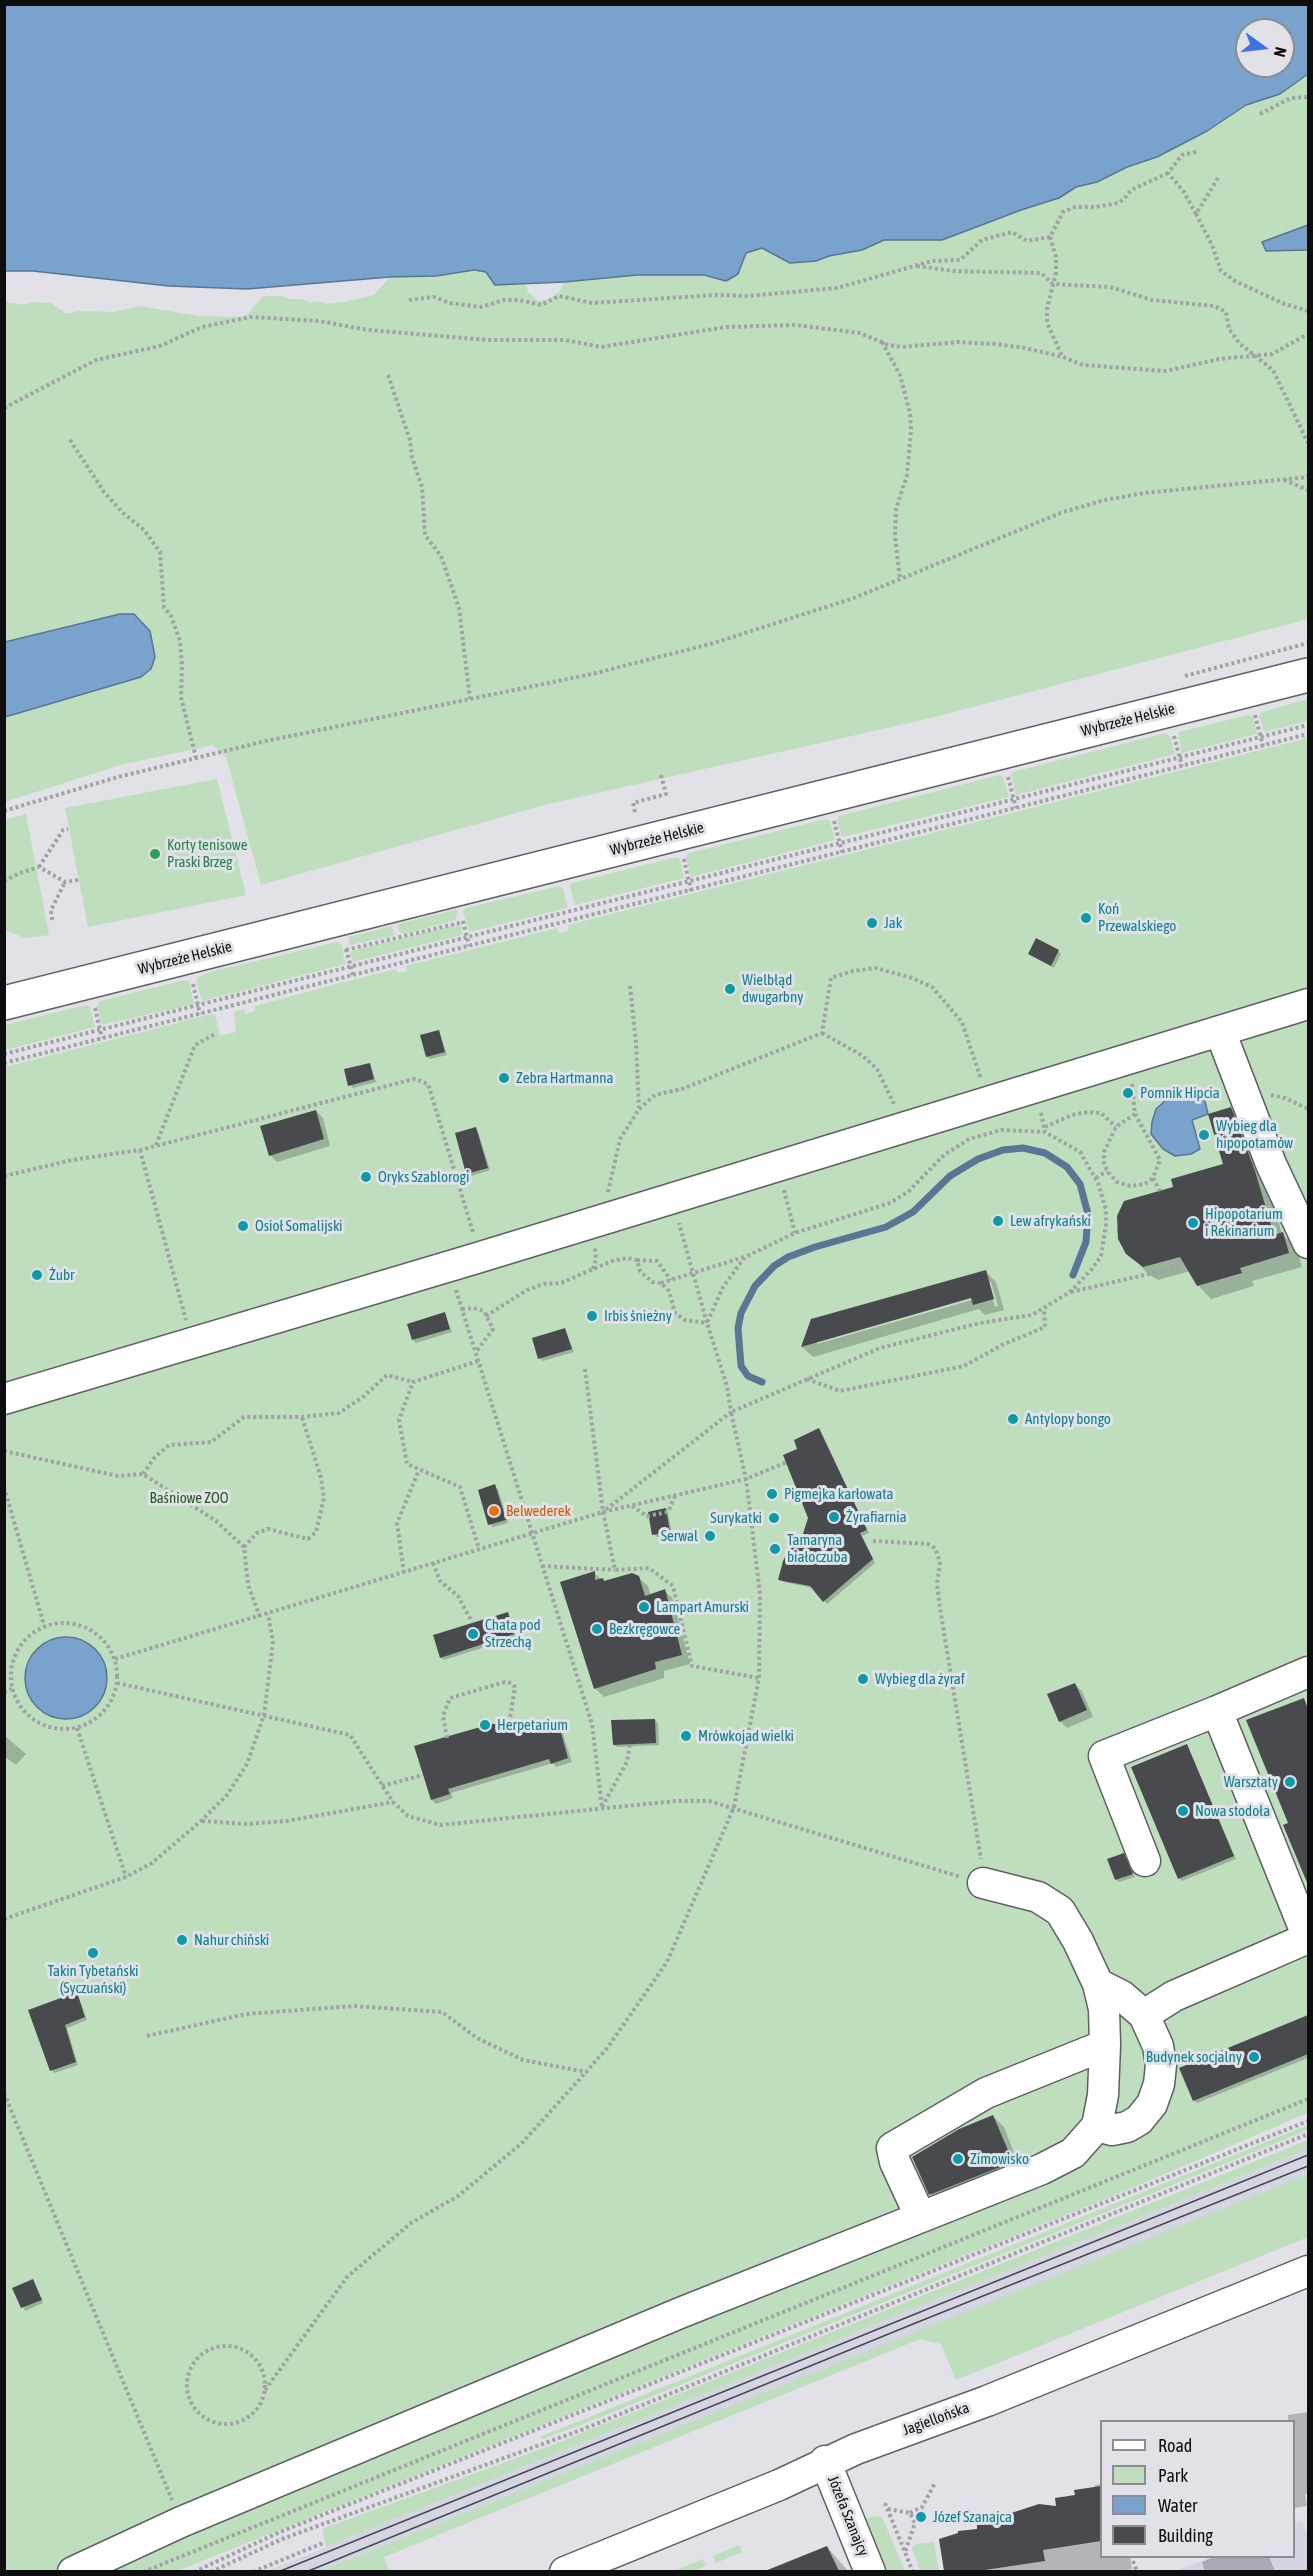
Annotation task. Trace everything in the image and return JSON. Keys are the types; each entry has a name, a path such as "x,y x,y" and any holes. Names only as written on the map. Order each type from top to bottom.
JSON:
{"main road":[{"name":"Wybrzeże Helskie","path":"4,1003 1308,675"}],"street":[{"path":"4,1399 477,1258 602,1229 672,1199 1308,1004"},
{"path":"1220,1031 1271,1164 1308,1243"},
{"path":"1145,1861 1104,1756 1308,1671"},
{"path":"1144,2015 1174,1996 1308,1938 1217,1710"},
{"path":"73,2571 181,2522 680,2313 1042,2169 1073,2153 1097,2126 1103,2095 1104,2009 1098,1984 1078,1941 1060,1911 1038,1897 983,1883"},
{"path":"1097,2126 1112,2130 1126,2127 1139,2120 1152,2104 1159,2084 1161,2065 1158,2046 1144,2015 1122,1996 1098,1984"},
{"path":"920,2216 895,2162 892,2148 986,2093 1105,2045"},
{"name":"Jagiellońska","path":"565,2571 779,2485 825,2461 987,2401 1308,2271"},
{"name":"Józefa Szanajcy","path":"825,2461 870,2571"}],"path":[{"path":"1260,114 1291,98 1308,97"},
{"path":"1063,357 1047,323 1047,309 1056,257 1050,237 1063,212 1075,207 1096,207 1118,203 1131,190 1168,172 1182,155 1196,152"},
{"path":"1168,172 1184,192 1196,214 1212,245 1221,271 1235,281 1282,303 1308,311"},
{"path":"1196,214 1218,178"},
{"path":"409,300 434,297 450,303 481,307 504,300 519,300 540,305 559,296 592,303 716,295 747,297 795,293 837,288 932,261 960,260 982,240 1012,232 1027,241 1050,237"},
{"path":"915,266 953,271 1041,273 1053,284 1110,288 1152,300 1214,306 1226,312 1229,329 1240,344 1273,370 1304,429 1308,443"},
{"path":"4,408 96,360 160,346 202,327 250,317 319,321 368,330 489,340 565,340 601,347 726,327 786,326 846,330 902,347 958,342 995,344 1063,357 1083,366 1166,371 1219,359 1272,354 1308,333"},
{"path":"882,342 900,375 910,412 911,430 907,475 896,509 895,536 900,579"},
{"path":"388,375 410,440 412,458 422,487 425,535 441,555 459,608 470,699"},
{"path":"70,440 104,492 123,513 144,530 160,552 164,607 171,616 180,641 181,698 196,758"},
{"path":"4,811 118,777 266,741 592,674 714,644 854,598 1063,512 1105,500 1144,493 1308,477 1308,470"},
{"path":"1283,480 1308,490"},
{"path":"1254,709 1263,746"},
{"path":"4,1054 1308,725"},
{"path":"1172,729 1182,767"},
{"path":"4,1063 1308,734"},
{"path":"1006,771 1016,808"},
{"path":"635,812 633,803 666,794 661,775"},
{"path":"832,815 842,852"},
{"path":"4,881 39,867 63,830 68,829"},
{"path":"682,853 691,891"},
{"path":"39,867 65,882 78,880"},
{"path":"52,920 51,910 65,882"},
{"path":"461,915 469,946"},
{"path":"346,950 463,922"},
{"path":"345,943 353,975"},
{"path":"822,1033 831,978 853,971 876,968 912,978 932,987 962,1022 988,1102"},
{"path":"191,977 200,1014"},
{"path":"630,986 636,1043 639,1109"},
{"path":"93,1001 102,1038"},
{"path":"593,1269 606,1197 620,1139 639,1109 655,1095 682,1089 822,1033"},
{"path":"822,1033 863,1056 877,1069 893,1100 903,1128"},
{"path":"156,1146 195,1045 215,1034"},
{"path":"1125,1060 1131,1080 1135,1114 1160,1160 1153,1178 1145,1184 1130,1186 1117,1182 1107,1171 1104,1152 1116,1127 1135,1114"},
{"path":"4,1176 72,1160 140,1150 414,1079 428,1084 476,1240 477,1258 454,1284 591,1724 602,1808"},
{"path":"1243,1092 1285,1098 1308,1109"},
{"path":"1045,1127 1072,1115 1088,1112 1101,1113 1116,1127"},
{"path":"603,1512 731,1412 880,1348 980,1323 1032,1315 1044,1309 1070,1292 1101,1256 1106,1210 1096,1178 1080,1152 1045,1132 1001,1130 969,1139 944,1155 909,1191 890,1203 795,1233 745,1257 661,1284"},
{"path":"140,1150 193,1343"},
{"path":"778,1167 795,1233"},
{"path":"1096,1178 1107,1171"},
{"path":"1153,1178 1160,1191"},
{"path":"265,2390 260,2365 252,2355 241,2348 229,2345 216,2347 200,2356 189,2372 187,2385 189,2397 195,2409 205,2418 217,2423 230,2424 253,2413 261,2403 265,2390 347,2277 411,2223 458,2196 522,2143 608,2047 667,1962 734,1807 759,1678 760,1594 746,1479 727,1386 672,1199"},
{"path":"707,1323 723,1287 745,1257"},
{"path":"486,1316 527,1290 544,1284 561,1283 627,1258 657,1261 671,1280"},
{"path":"637,1260 640,1271 652,1282 661,1284 669,1290 675,1313 685,1320 707,1323"},
{"path":"1070,1292 1179,1267"},
{"path":"462,1309 473,1308 484,1311 493,1329 476,1353"},
{"path":"806,1379 840,1391 964,1366 1002,1345 1045,1327 1044,1309"},
{"path":"143,1474 155,1457 168,1445 212,1442 244,1417 302,1417 339,1413 363,1397 387,1375 413,1382 478,1361"},
{"path":"585,1369 603,1512 615,1570"},
{"path":"413,1382 399,1420 407,1464 460,1487 479,1549"},
{"path":"244,1547 257,1533 268,1529 308,1539 316,1532 322,1508 323,1488 302,1417"},
{"path":"4,1451 118,1476 143,1474 216,1521 244,1547 248,1585 260,1617"},
{"path":"115,1659 603,1512 746,1479 786,1462"},
{"path":"404,1572 397,1523 419,1470"},
{"path":"4,1487 44,1626"},
{"path":"631,1506 647,1516 668,1512 675,1496"},
{"path":"117,1683 350,1735 393,1802 408,1816 440,1825 676,1801 709,1801 983,1883 981,1854 957,1719 937,1584 940,1562 935,1548 928,1544 873,1541"},
{"path":"433,1563 440,1581 458,1596 472,1622"},
{"path":"542,1566 615,1570 649,1568 674,1586 692,1665 759,1678"},
{"path":"4,1919 126,1877 152,1863 201,1821 226,1795 247,1764 264,1716 273,1642 267,1614"},
{"path":"70,1622 96,1632 115,1659 117,1683 109,1705 94,1720 77,1728 57,1729 42,1725 18,1704 12,1689 14,1655 26,1638 44,1626 70,1622"},
{"path":"447,1737 443,1716 450,1698 505,1682 511,1683 515,1687 510,1718"},
{"path":"4,1692 12,1689"},
{"path":"77,1728 126,1877"},
{"path":"602,1808 627,1762 630,1744"},
{"path":"382,1786 423,1775"},
{"path":"201,1821 246,1824 287,1821 393,1802"},
{"path":"147,2036 257,2013 354,2006 442,2012 477,2038 523,2061 586,2072"},
{"path":"4,2093 181,2522"},
{"path":"143,2571 1308,2099"},
{"path":"194,2571 280,2532 1308,2121"},
{"path":"211,2571 282,2539 581,2430 1308,2134"},
{"path":"888,2509 910,2513 922,2507 935,2483"},
{"path":"885,2503 913,2571"},
{"path":"905,2552 915,2523 910,2513"},
{"path":"253,2571 323,2543"},
{"path":"1133,2561 1137,2571"}],"shaded area":[{"path":"1308,2149 1308,2174 320,2571 265,2572"},
{"path":"1302,2521 1308,2536 1308,2571 1175,2571 1209,2558 1295,2558 1295,2524"}],"green space":[{"path":"1308,74 1308,619 927,719 544,805 261,885 226,757 213,745 120,765 5,802 5,717 69,696 120,614 5,642 4,302 25,305 32,302 51,303 66,314 78,311 113,312 140,306 198,316 245,317 263,296 282,296 311,303 344,302 374,295 390,277 436,276 448,261 486,272 495,285 526,284 528,292 538,301 549,299 560,291 564,282 637,275 704,275 707,247 862,250 884,240 898,241 1059,198 1076,187 1097,182 1127,167 1157,157 1207,131 1246,105 1280,94"},
{"path":"1308,699 1308,721 1264,732 1259,716 1262,712"},
{"path":"1249,715 1253,717 1257,734 1182,753 1178,732"},
{"path":"1166,733 1170,736 1175,754 1016,795 1011,775 1013,772"},
{"name":"Baśniowe ZOO","path":"1308,738 1308,2113 1113,2196 177,2571 5,2571 5,1067 212,1014 215,1015 220,1036 236,1032 234,1015 236,1011 244,1009 245,1014 255,1011 255,1006 332,985 396,969 397,973 407,971 406,966 557,928 559,933 568,931 568,925"},
{"path":"1000,775 1003,777 1009,797 842,837 837,820 839,816"},
{"name":"Korty tenisowe Praski Brzeg","path":"217,779 246,895 88,927 65,808"},
{"path":"26,814 49,935 25,938 5,930 4,820"},
{"path":"826,819 830,821 835,840 691,877 686,857 689,853"},
{"path":"676,857 680,859 684,878 575,905 570,887 572,883"},
{"path":"560,886 568,908 469,932 463,912 466,908"},
{"path":"457,910 456,920 405,934 400,933 397,924"},
{"path":"457,925 461,926 462,935 353,962 350,954 352,951"},
{"path":"392,926 394,934 392,936 350,945 348,937"},
{"path":"337,942 341,944 346,964 202,1001 196,981 198,977 210,972"},
{"path":"185,980 189,982 194,1004 102,1025 97,1006 100,1001"},
{"path":"86,1005 90,1007 95,1027 5,1050 5,1025"},
{"path":"1308,2125 1308,2130 579,2426 542,2439 540,2437"},
{"path":"1308,2140 1308,2149 326,2547 322,2529 552,2445"},
{"path":"1308,2174 1308,2237 956,2380 941,2344 920,2339 384,2557 389,2571 320,2571"},
{"path":"874,2516 882,2517 905,2571 883,2571 862,2520"},
{"path":"934,2542 939,2571 920,2571 912,2548 916,2544"},
{"path":"739,2545 742,2552 716,2563 713,2556"},
{"path":"703,2559 706,2566 693,2571 674,2571"}],"water":[{"path":"4,5 1308,5 1308,74 1280,94 1246,105 1207,131 1157,157 1127,167 1097,182 1076,187 1059,198 942,240 884,240 862,250 829,256 816,261 790,263 762,248 746,253 738,274 726,281 704,275 637,275 564,282 495,285 486,272 474,270 436,276 390,277 247,289 169,286 33,271 5,271"},
{"path":"1308,225 1308,250 1266,251 1262,242"},
{"path":"120,614 134,614 150,631 155,657 151,669 141,677 5,717 5,642"},
{"path":"1202,1089 1208,1114 1192,1120 1200,1149 1191,1154 1175,1156 1163,1149 1151,1134 1156,1109 1167,1099"},
{"path":"66,1637 82,1640 95,1649 104,1662 107,1678 104,1694 95,1707 82,1716 66,1719 50,1716 37,1707 28,1694 25,1678 28,1662 37,1649 50,1640"}],"building":[{"path":"1036,938 1059,950 1051,966 1028,954"},
{"path":"439,1030 445,1052 426,1057 420,1035"},
{"path":"370,1063 374,1079 348,1086 344,1069"},
{"name":"Hipopotarium i Rekinarium","path":"1231,1107 1255,1171 1274,1235 1283,1232 1289,1253 1240,1268 1242,1273 1197,1286 1180,1257 1143,1267 1126,1254 1118,1239 1117,1216 1124,1201 1173,1187 1171,1179 1223,1164 1208,1114"},
{"path":"316,1110 324,1139 269,1156 260,1126"},
{"path":"476,1127 488,1168 466,1174 455,1133"},
{"path":"986,1270 994,1299 973,1305 971,1298 801,1347 811,1319"},
{"path":"445,1312 450,1329 412,1340 407,1324"},
{"path":"565,1328 572,1349 538,1359 532,1338"},
{"name":"Żyrafiarnia","path":"819,1428 867,1530 860,1533 873,1559 823,1602 810,1586 778,1580 783,1561 788,1551 801,1540 808,1518 783,1455 797,1449 794,1440"},
{"name":"Belwederek","path":"495,1484 506,1520 488,1525 478,1490"},
{"path":"666,1508 670,1532 652,1535 648,1512"},
{"path":"595,1571 595,1580 603,1578 604,1581 632,1573 639,1576 645,1596 665,1589 682,1655 655,1662 656,1669 594,1689 560,1582"},
{"name":"Chata pod Strzechą","path":"508,1612 514,1634 440,1658 433,1635"},
{"path":"1075,1683 1087,1710 1059,1722 1047,1694"},
{"name":"Warsztaty","path":"1304,1698 1308,1709 1308,1885 1283,1825 1288,1823 1246,1720"},
{"path":"655,1719 656,1743 613,1745 611,1720"},
{"path":"558,1722 568,1758 551,1764 549,1759 448,1789 450,1794 431,1800 414,1746 491,1724"},
{"name":"Nowa stodoła","path":"1187,1744 1234,1856 1178,1879 1131,1767"},
{"path":"1124,1853 1133,1874 1115,1880 1107,1859"},
{"path":"77,1992 85,2017 65,2025 76,2062 50,2071 28,2010"},
{"name":"Budynek socjalny","path":"1308,2015 1308,2054 1193,2101 1179,2068"},
{"name":"Zimowisko","path":"993,2115 1013,2162 929,2195 912,2157 959,2129"},
{"path":"33,2279 42,2300 21,2308 12,2288"},
{"path":"1100,2486 1100,2541 1043,2550 1045,2561 978,2571 944,2571 939,2539 958,2533 958,2531 977,2529 977,2525 997,2522 996,2518 1039,2504 1056,2506 1055,2498 1075,2495 1074,2490"},
{"path":"827,2546 839,2571 765,2571"}],"waterway":[{"path":"762,1382 748,1376 741,1366 738,1328 741,1313 755,1286 774,1266 788,1257 815,1247 886,1227 913,1212 950,1176 978,1159 1003,1150 1023,1148 1045,1153 1067,1167 1080,1184 1088,1214 1086,1242 1073,1275"}],"tram line":[{"path":"278,2572 1308,2155"},
{"path":"306,2572 913,2324 1308,2166"}],"place":[{"name":"Korty tenisowe Praski Brzeg","path":"155,854"},
{"name":"Koń Przewalskiego","path":"1086,918"},
{"name":"Jak","path":"872,923"},
{"name":"Wielbłąd dwugarbny","path":"730,989"},
{"name":"Zebra Hartmanna","path":"504,1078"},
{"name":"Pomnik Hipcia","path":"1128,1093"},
{"name":"Wybieg dla hipopotamów","path":"1204,1135"},
{"name":"Oryks Szablorogi","path":"366,1177"},
{"name":"Lew afrykański","path":"998,1221"},
{"name":"Hipopotarium i Rekinarium","path":"1193,1223"},
{"name":"Osioł Somalijski","path":"243,1226"},
{"name":"Żubr","path":"37,1275"},
{"name":"Irbis śnieżny","path":"592,1316"},
{"name":"Antylopy bongo","path":"1013,1419"},
{"name":"Pigmejka karłowata","path":"772,1494"},
{"name":"Belwederek","path":"494,1511"},
{"name":"Żyrafiarnia","path":"834,1517"},
{"name":"Surykatki","path":"774,1518"},
{"name":"Serwal","path":"710,1536"},
{"name":"Tamaryna białoczuba","path":"775,1549"},
{"name":"Lampart Amurski","path":"644,1607"},
{"name":"Bezkręgowce","path":"597,1629"},
{"name":"Chata pod Strzechą","path":"473,1634"},
{"name":"Wybieg dla żyraf","path":"863,1679"},
{"name":"Herpetarium","path":"485,1725"},
{"name":"Mrówkojad wielki","path":"686,1736"},
{"name":"Warsztaty","path":"1290,1782"},
{"name":"Nowa stodoła","path":"1183,1811"},
{"name":"Nahur chiński","path":"182,1940"},
{"name":"Takin Tybetański (Syczuański)","path":"93,1953"},
{"name":"Budynek socjalny","path":"1254,2057"},
{"name":"Zimowisko","path":"958,2159"},
{"name":"Józef Szanajca","path":"921,2517"}]}
